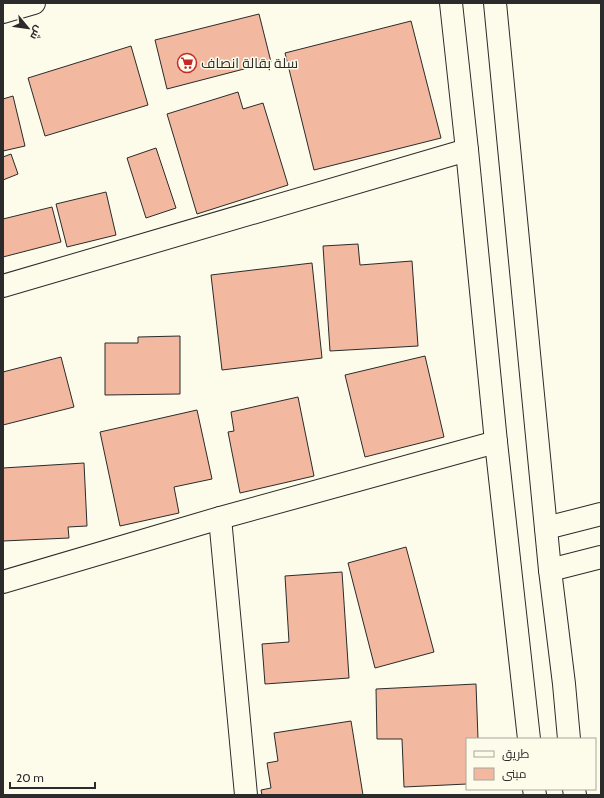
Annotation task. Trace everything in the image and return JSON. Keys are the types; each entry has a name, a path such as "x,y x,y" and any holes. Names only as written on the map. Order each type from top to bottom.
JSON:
{"street":[{"path":"3,12 34,3"},
{"path":"451,3 496,442 529,738"},
{"path":"495,3 550,570 569,738"},
{"path":"3,286 467,150"},
{"path":"3,582 220,518 496,442"},
{"path":"546,528 601,514"},
{"path":"220,518 246,795"},
{"path":"550,570 601,557"}],"building":[{"path":"259,14 271,62 167,89 155,40"},
{"path":"411,21 441,138 314,170 285,53"},
{"path":"131,46 148,105 45,136 28,78"},
{"path":"238,92 243,109 263,103 288,185 197,214 167,114"},
{"path":"13,96 25,146 3,151 3,99"},
{"path":"156,148 176,208 146,218 127,158"},
{"path":"11,154 18,174 3,180 3,157"},
{"path":"106,192 116,235 67,247 56,204"},
{"path":"52,207 61,242 3,257 3,219"},
{"path":"358,244 360,265 412,261 418,346 330,351 323,246"},
{"path":"312,263 322,358 222,370 211,275"},
{"path":"180,336 180,394 105,395 105,343 138,343 138,337"},
{"path":"425,356 444,437 365,457 345,375"},
{"path":"61,357 74,407 3,425 3,372"},
{"path":"298,397 314,476 240,493 228,432 234,431 231,412"},
{"path":"197,410 212,479 174,487 179,513 120,526 100,432"},
{"path":"84,463 87,526 68,527 69,538 3,541 3,468"},
{"path":"406,547 434,652 375,668 348,563"},
{"path":"342,572 349,678 265,684 262,644 289,642 285,576"},
{"path":"476,684 478,738 466,738 466,784 404,787 402,739 377,739 376,689"},
{"path":"351,721 363,795 262,795 261,790 271,788 267,763 278,761 274,733"}],"place":[{"name":"سلة بقالة انصاف","path":"187,63"}]}
